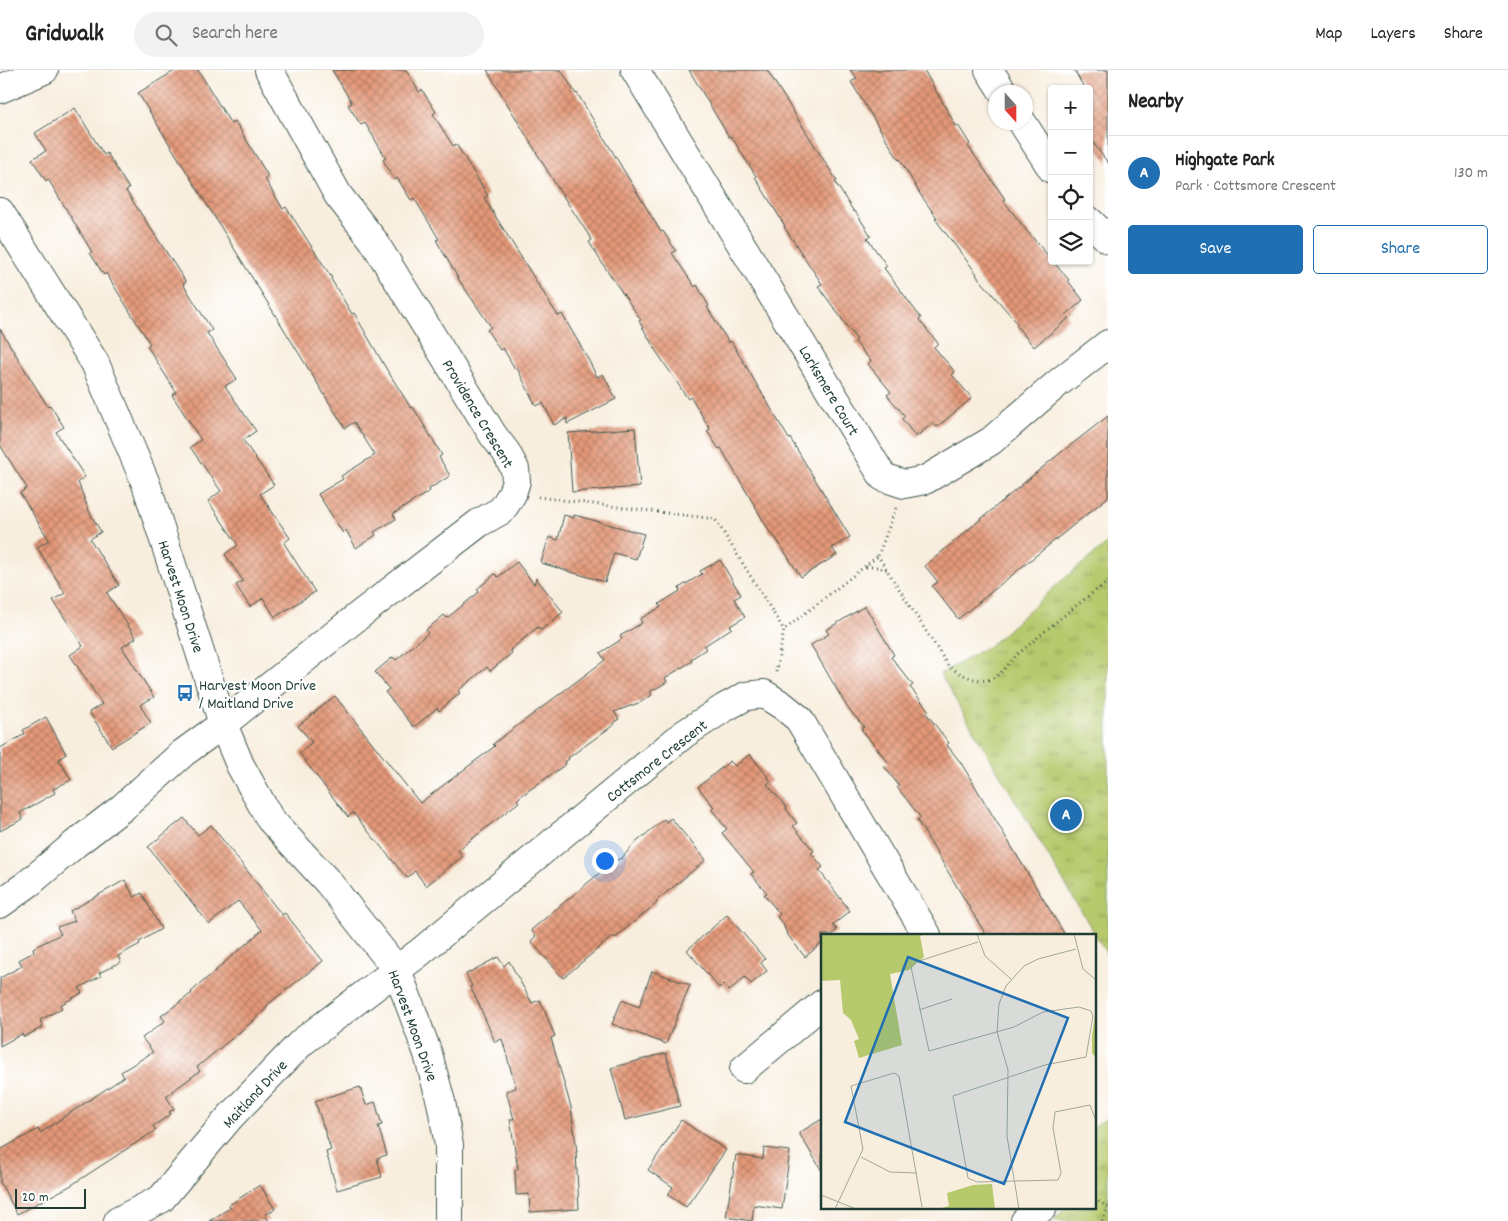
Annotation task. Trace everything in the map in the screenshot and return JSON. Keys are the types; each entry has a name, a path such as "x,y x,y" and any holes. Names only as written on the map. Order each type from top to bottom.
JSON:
{"street":[{"path":"0,89 44,70"},
{"name":"Providence Crescent","path":"269,70 338,196 373,240 493,436 506,452 515,470 516,482 512,494"},
{"name":"Larksmere Court","path":"635,70 883,477 904,484"},
{"path":"989,70 999,85"},
{"path":"1027,130 1048,162"},
{"name":"Harvest Moon Drive","path":"0,212 95,363 146,484 223,724 240,766 270,819 328,882 397,970 428,1054 441,1102 449,1145 449,1221"},
{"path":"1093,225 1108,239"},
{"path":"904,484 926,480 991,441 1058,383 1108,344"},
{"path":"0,904 122,808 182,753 223,724 471,529 502,510 512,494"},
{"path":"764,694 799,719 916,931"},
{"name":"Cottsmore Crescent","path":"397,970 684,734 746,696 764,694"},
{"name":"Maitland Drive","path":"118,1221 161,1199 230,1118 302,1042 397,970"},
{"path":"744,1069 821,1005"},
{"path":"1026,1221 1042,1208"}],"path":[{"path":"764,694 774,683 784,630 878,556 904,484"},
{"path":"512,494 715,519 784,630"},
{"path":"878,556 949,668 982,680 993,678 1038,638 1108,582"},
{"path":"865,567 877,567 887,570"},
{"path":"1096,1200 1108,1208 1102,1221"}],"green space":[{"path":"1108,543 1108,956 940,674 992,644 1059,583"},
{"path":"1108,1118 1108,1221 1053,1221 1065,1208 1096,1208 1096,1125"}],"building":[{"path":"176,70 198,70 231,124 235,121 268,176 265,179 283,209 286,207 332,278 352,314 354,313 411,408 413,407 442,455 439,457 450,476 393,514 396,519 374,532 376,535 356,548 346,530 343,533 318,494 343,479 341,476 375,455 354,422 345,428 138,93"},
{"path":"332,70 406,70 419,92 422,90 436,112 433,114 453,146 456,144 481,184 488,196 484,198 558,316 562,314 597,377 603,374 616,399 567,424 567,418 554,425 543,403 536,406 517,368 515,369 503,348 500,350 487,330 491,327 461,283 436,240 439,239 414,198 411,200 397,178 395,180 383,160 386,158 365,123 361,125 348,105 352,103"},
{"path":"487,70 561,70 577,93 661,232 663,231 676,251 672,253 695,287 697,285 709,306 707,307 729,343 731,341 850,537 832,548 837,555 801,577 773,534 771,534 721,448 719,449 707,431 710,429 691,397 688,399 656,351 639,321 641,320 589,242 592,240 559,190"},
{"path":"689,70 767,70 837,181 835,182 871,236 867,238 887,266 884,268 921,318 919,320 938,343 934,347 955,372 952,375 972,398 937,427 933,423 916,437 902,419 905,416 887,395 891,392 868,364 871,361 855,342 857,340 818,286 822,284 784,227 756,176 731,136 729,137"},
{"path":"850,70 924,70 956,126 958,125 970,144 968,146 1005,199 1003,200 1048,256 1048,265 1056,265 1083,300 1066,315 1069,318 1034,347 1016,325 1018,324 976,275 935,219 937,218 920,194 851,82 857,78"},
{"path":"1074,70 1108,70 1108,163 1093,142 1093,85 1083,85"},
{"path":"75,108 104,155 107,153 129,189 126,191 186,282 183,284 212,330 207,333 237,379 225,386 256,431 243,440 274,485 260,494 290,538 284,543 315,592 275,617 263,598 250,607 236,585 243,581 225,554 238,545 208,501 221,491 190,447 201,440 172,395 176,392 147,346 150,344 106,273 104,275 90,253 92,252 48,179 46,181 32,159 46,151 35,133"},
{"path":"0,329 48,407 50,405 64,427 56,432 85,477 78,482 89,511 101,532 90,539 119,585 107,593 136,638 122,647 154,697 140,705 151,723 112,747 89,712 102,704 70,655 83,646 53,600 65,593 37,547 49,540 20,493 27,488 0,445"},
{"path":"1108,416 1108,497 958,619 932,586 938,582 925,566 1049,462"},
{"path":"635,428 640,487 572,492 568,433"},
{"path":"564,515 574,518 574,515 644,534 636,559 614,553 605,582 541,563 549,537 558,540"},
{"path":"720,560 741,595 734,599 745,617 704,646 706,649 691,659 692,661 665,678 667,682 650,692 652,695 641,702 614,712 619,719 614,722 615,724 568,758 565,762 566,764 521,796 517,800 519,802 458,850 463,856 426,886 415,871 407,878 353,813 348,817 299,753 312,742 298,726 335,696 420,803 495,746 493,744 605,660 600,653 622,639 620,636 642,623 640,619 661,607 659,604 680,591 679,588 702,574 700,571"},
{"path":"517,562 534,584 536,578 563,612 541,630 538,627 510,650 512,653 490,671 487,667 458,691 460,693 439,711 437,708 414,727 385,692 389,689 375,672 393,657 396,660 428,633 426,630 444,615 447,618 479,592 477,589 495,574 498,577"},
{"path":"865,606 894,655 891,657 913,685 910,687 929,711 926,713 949,743 947,745 961,763 1064,934 985,934 917,820 921,818 897,787 899,786 884,766 888,762 861,729 864,727 847,707 811,645 829,634 826,630"},
{"path":"46,717 66,754 59,759 71,780 53,789 55,793 20,813 23,819 0,831 0,748 25,734 23,730"},
{"path":"750,754 771,781 767,784 797,823 793,826 814,851 811,853 823,867 819,870 850,911 833,925 837,930 833,934 821,934 821,944 805,957 787,934 783,924 777,917 780,914 764,895 767,893 751,874 754,872 722,833 727,829 712,810 714,807 698,787 730,761 735,766"},
{"path":"184,818 198,835 211,825 282,915 285,913 323,961 271,1002 252,1022 197,1067 200,1071 166,1096 174,1109 169,1112 171,1114 153,1126 156,1130 70,1186 17,1214 0,1182 0,1150 38,1129 40,1133 124,1077 121,1072 153,1052 142,1038 165,1021 161,1016 192,993 262,930 238,901 209,924 148,847"},
{"path":"671,818 706,860 615,938 613,936 563,978 531,941 536,936 531,930 614,861 622,858 633,845 664,819 666,822"},
{"path":"125,880 134,897 142,893 161,929 139,942 140,944 118,956 121,962 99,973 101,976 79,988 82,993 60,1005 62,1008 40,1020 43,1027 24,1037 22,1034 0,1046 0,978 22,966 19,960 34,952 33,948 61,934 57,927 75,921 70,911"},
{"path":"727,915 765,959 761,963 767,971 751,984 745,977 729,991 723,984 719,988 687,950"},
{"path":"498,957 504,966 509,961 532,1003 540,1000 555,1036 551,1038 571,1107 577,1152 579,1209 530,1212 529,1194 516,1195 515,1170 518,1169 510,1119 514,1119 506,1091 516,1088 502,1039 495,1042 466,974"},
{"path":"652,971 690,985 666,1044 612,1024 622,1000 639,1007"},
{"path":"666,1053 680,1106 625,1120 611,1068"},
{"path":"360,1087 366,1105 375,1102 382,1125 378,1126 387,1155 377,1158 382,1177 337,1190 326,1152 331,1150 315,1101"},
{"path":"681,1120 726,1150 686,1207 668,1195 673,1187 648,1170"},
{"path":"821,1120 821,1169 799,1133"},
{"path":"764,1148 790,1151 782,1209 754,1205 752,1221 726,1217 736,1155 763,1159"},
{"path":"260,1185 275,1209 265,1215 269,1221 209,1221 230,1208 229,1205"}],"place":[{"name":"Harvest Moon Drive / Maitland Drive","path":"185,693"},
{"name":"Highgate Park","path":"1066,815"}]}
